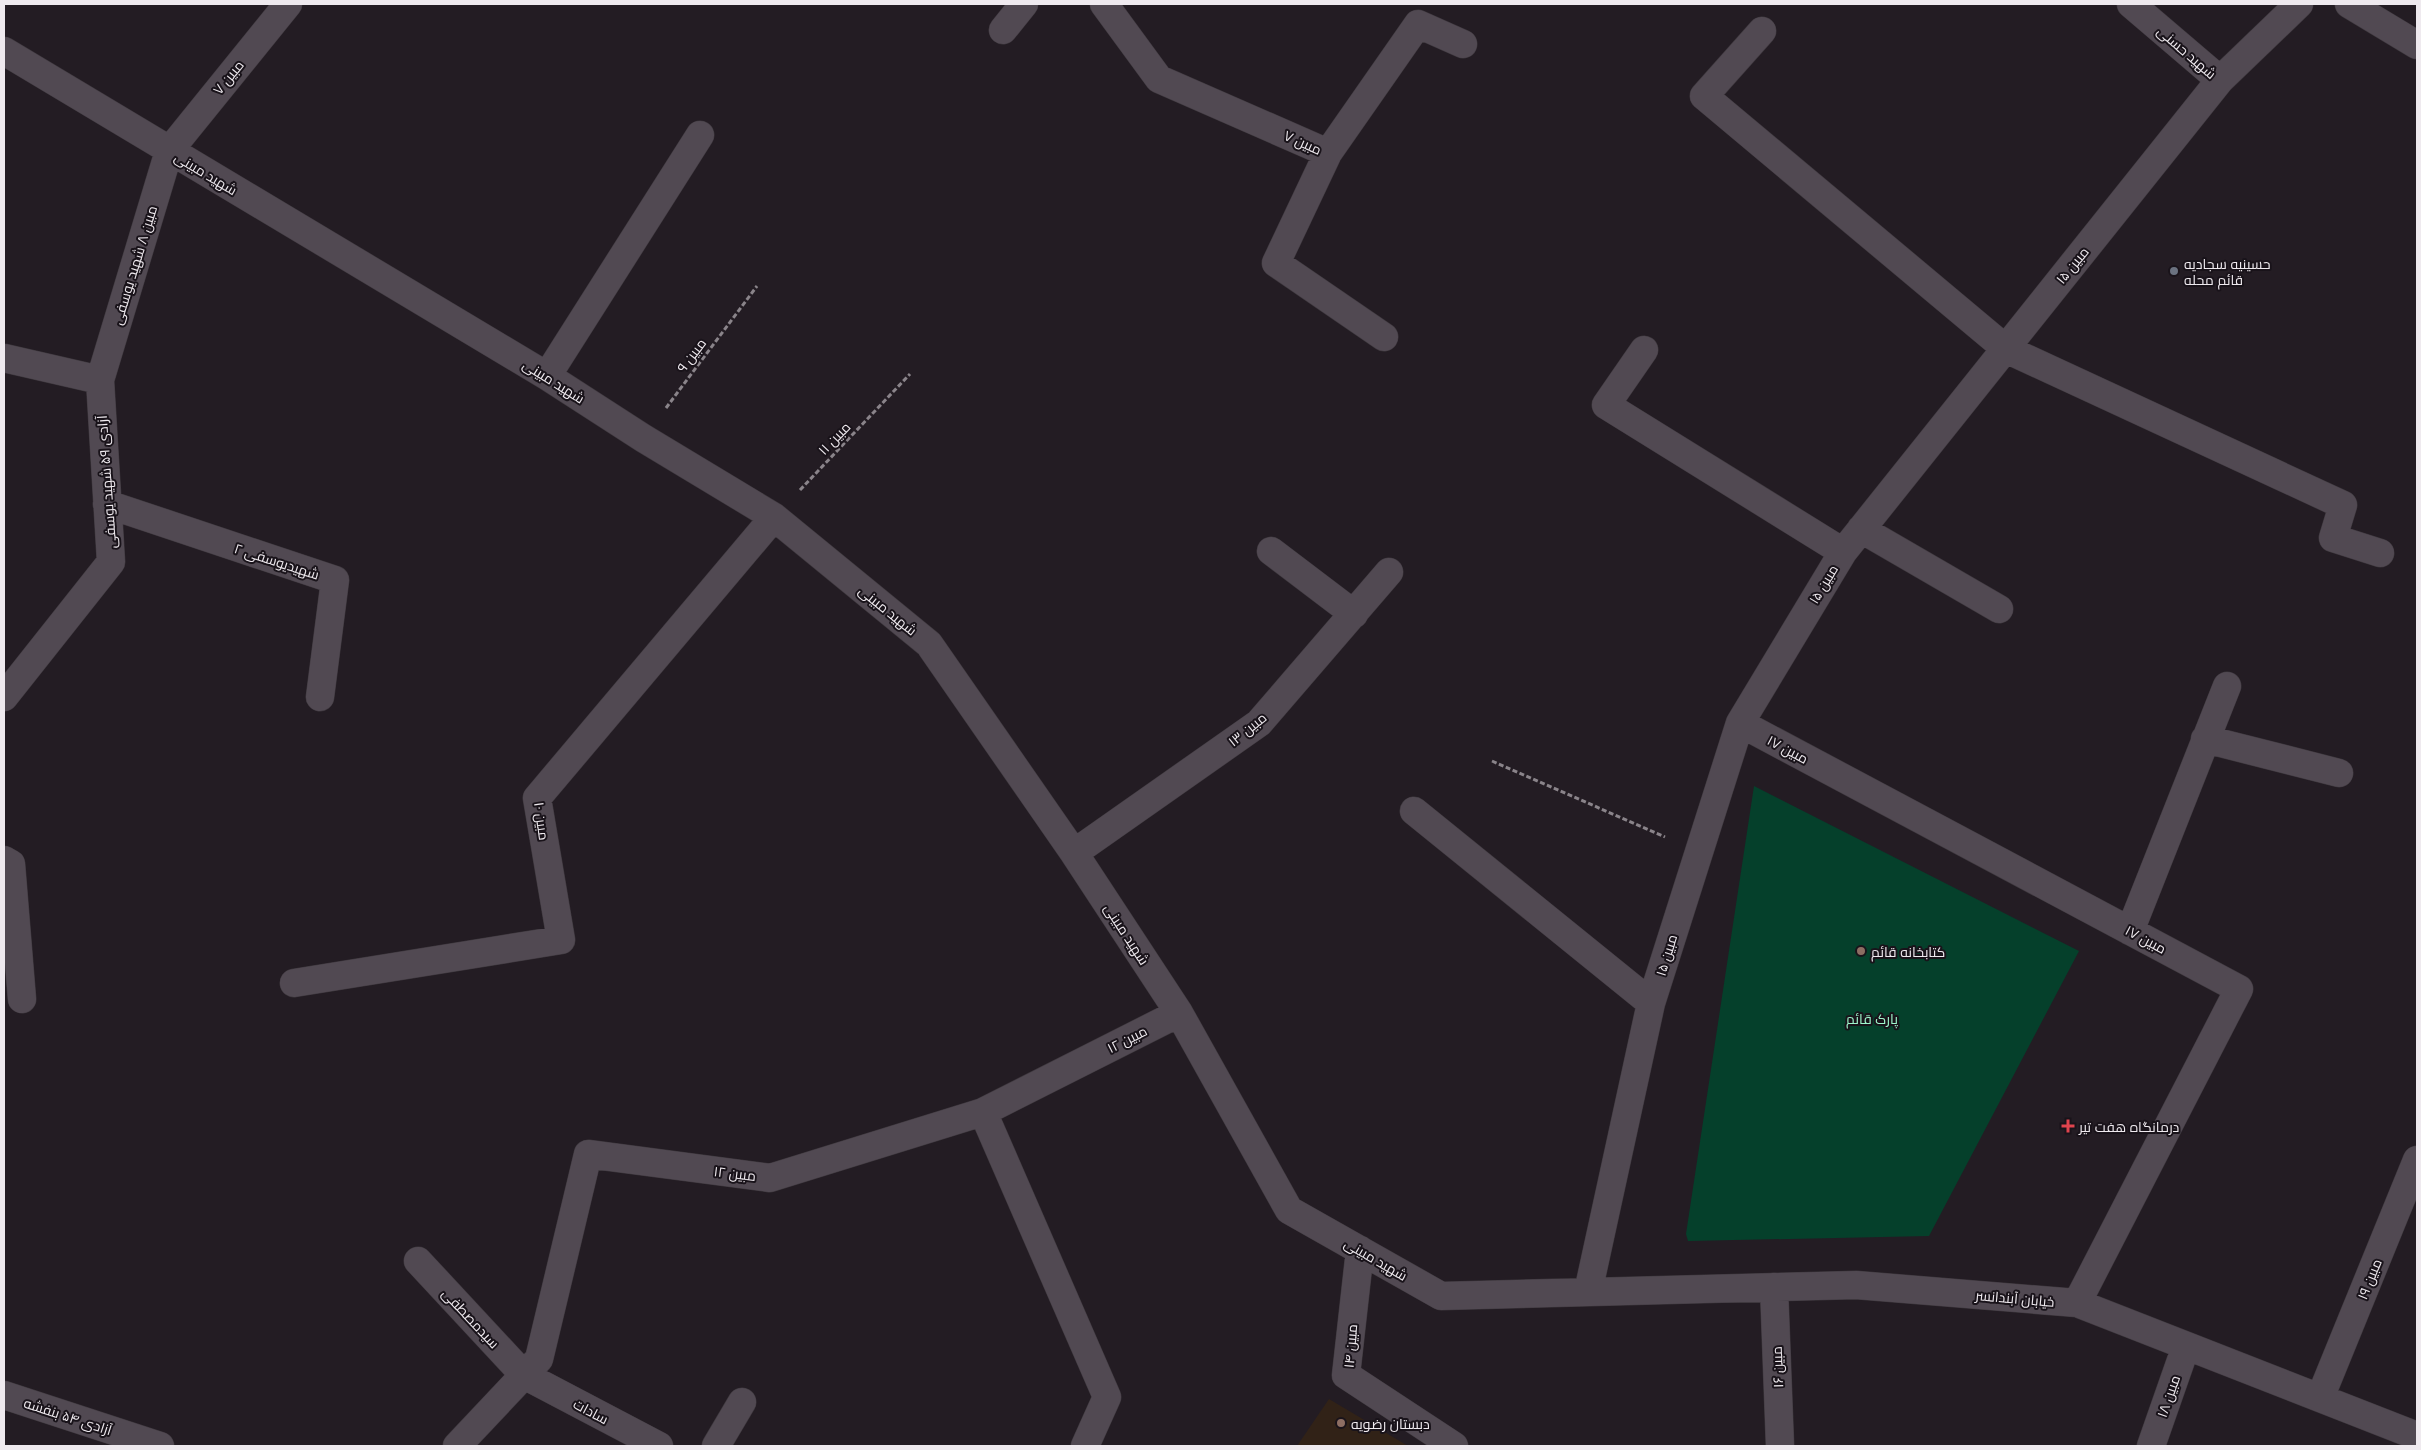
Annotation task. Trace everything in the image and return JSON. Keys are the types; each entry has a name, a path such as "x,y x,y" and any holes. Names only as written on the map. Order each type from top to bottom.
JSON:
{"street":[{"name":"مبین ۷","path":"168,151 288,4"},
{"path":"1003,30 1024,4"},
{"name":"مبین ۷","path":"1104,4 1159,78 1328,153 1276,263 1384,337"},
{"name":"شهید حسنی","path":"2131,4 2220,80"},
{"name":"مبین ۱۵","path":"1588,1292 1651,1003 1740,723 1843,552 2220,80 2299,4"},
{"path":"2349,4 2417,45"},
{"path":"1328,153 1418,24 1463,44"},
{"path":"1762,31 1704,96 2006,349 2343,504 2333,538 2380,552"},
{"name":"شهید مبینی","path":"4,51 168,151 547,376 774,517 929,644 1074,853 1178,1013 1289,1210 1441,1296 1588,1292"},
{"path":"547,376 700,134"},
{"name":"مبین ۸ شهید یوسفی","path":"100,380 168,151"},
{"path":"1644,350 1606,405 1843,552"},
{"path":"5,360 100,380"},
{"name":"آزادی ۵۹ شهید یوسفی","path":"4,697 111,562 100,380"},
{"name":"شهیدیوسفی ۲","path":"107,504 335,580 320,697"},
{"name":"مبین ۱۰","path":"294,983 561,940 537,798 774,517"},
{"path":"1861,529 1999,609"},
{"path":"1272,551 1354,614"},
{"name":"مبین ۱۳","path":"1074,853 1259,723 1389,572"},
{"path":"2130,931 2227,686"},
{"name":"مبین ۱۷","path":"1740,723 2239,989 2077,1303"},
{"path":"2205,739 2339,773"},
{"path":"1414,811 1651,1003"},
{"path":"4,860 11,864 22,999"},
{"name":"مبین ۱۲","path":"458,1446 539,1359 588,1154 770,1178 983,1112 1178,1013"},
{"path":"983,1112 1107,1397 1086,1446"},
{"name":"مبین ۱۹","path":"2320,1398 2417,1160"},
{"name":"مبین ۱۴","path":"1360,1250 1346,1375 1454,1446"},
{"name":"سیدمصطفی","path":"418,1261 524,1375"},
{"name":"خیابان آبندانسر","path":"1588,1292 1856,1285 2077,1303 2417,1436"},
{"name":"مبین ۱۶","path":"1774,1287 1780,1446"},
{"name":"مبین ۱۸","path":"2151,1446 2186,1346"},
{"name":"سادات","path":"524,1375 658,1446"},
{"name":"آزادی ۵۴ بنفشه","path":"4,1395 160,1446"},
{"path":"716,1446 742,1402"}],"path":[{"name":"مبین ۹","path":"644,438 757,286"},
{"name":"مبین ۱۱","path":"774,517 910,374"},
{"path":"1492,761 1626,822 1698,851"}],"shaded area":[{"name":"دبستان رضویه","path":"1329,1399 1408,1446 1297,1446"}],"green space":[{"name":"پارک قائم","path":"1754,786 2079,951 1929,1236 1688,1241 1686,1234"}],"place":[{"name":"حسینیه سجادیه قائم محله","path":"2174,271"},
{"name":"کتابخانه قائم","path":"1861,951"},
{"name":"درمانگاه هفت تیر","path":"2068,1126"},
{"name":"دبستان رضویه","path":"1341,1423"}]}
